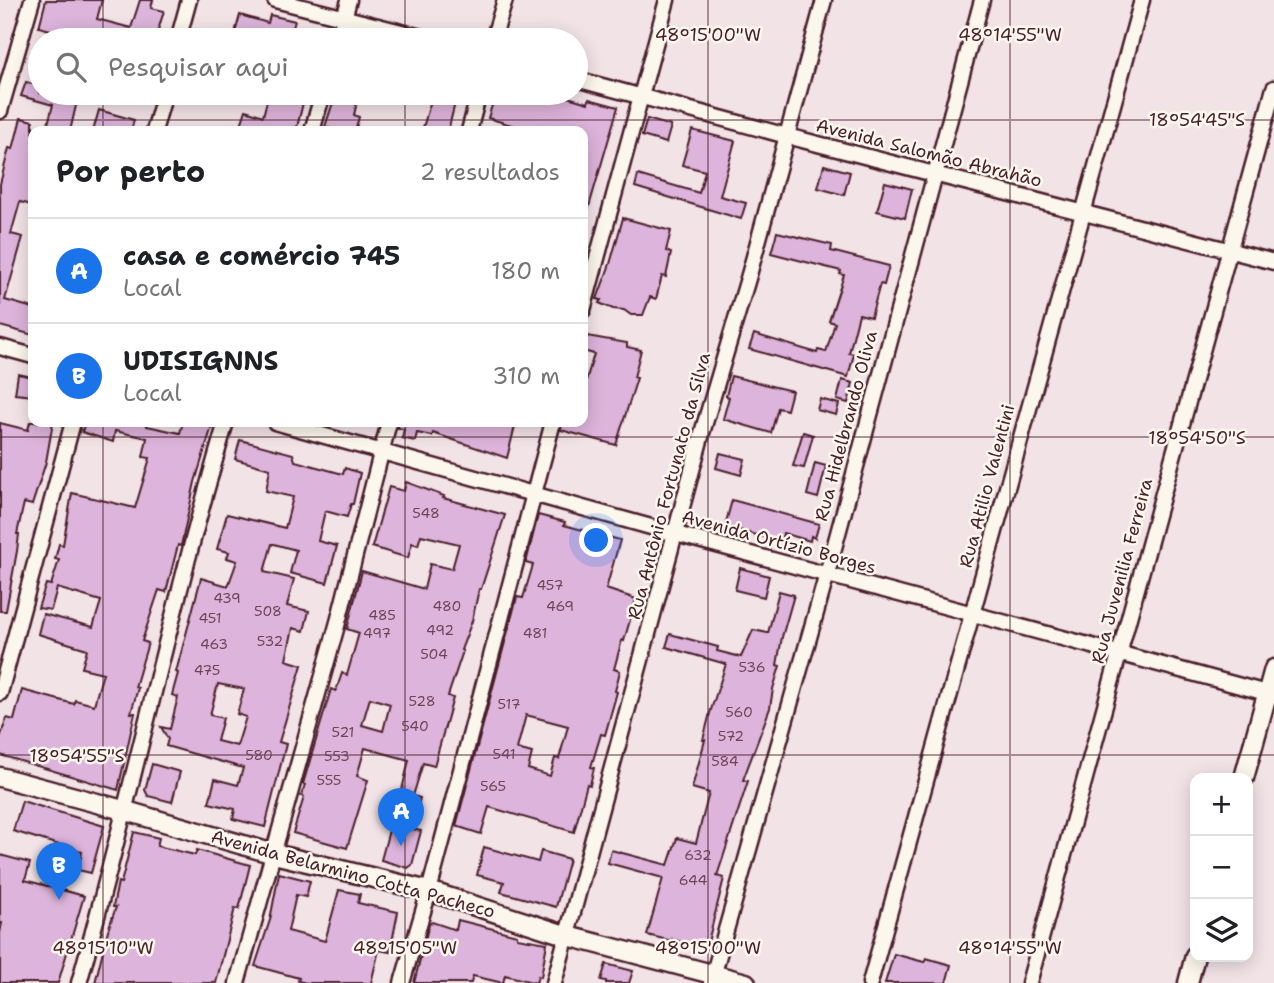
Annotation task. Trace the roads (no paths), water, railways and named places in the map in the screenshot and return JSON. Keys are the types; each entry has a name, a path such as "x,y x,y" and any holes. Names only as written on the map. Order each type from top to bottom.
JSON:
{"street":[{"path":"0,111 32,0"},
{"path":"181,28 189,0"},
{"path":"275,0 382,28"},
{"path":"341,28 349,0"},
{"path":"497,28 505,0"},
{"path":"588,291 667,0"},
{"name":"Rua Antônio Fortunato da Silva","path":"554,983 702,433 824,0"},
{"name":"Rua Hidelbrando Oliva","path":"713,978 827,574 982,0"},
{"name":"Rua Atilio Valentini","path":"870,983 1142,0"},
{"name":"Avenida Salomão Abrahão","path":"588,82 1274,262"},
{"name":"Rua Juvenilia Ferreira","path":"1029,983 1274,88"},
{"path":"155,126 162,105"},
{"path":"313,126 320,105"},
{"path":"470,126 476,105"},
{"path":"0,347 28,355"},
{"path":"0,693 73,427"},
{"path":"79,983 107,882 185,565 225,427"},
{"name":"Avenida Ortízio Borges","path":"292,427 676,534 1271,694"},
{"path":"237,983 338,622 388,427"},
{"path":"402,983 429,891 552,427"},
{"path":"1246,773 1271,694 1274,669"},
{"name":"Avenida Belarmino Cotta Pacheco","path":"0,777 274,854 429,891 568,936 713,978 746,983"},
{"path":"1188,983 1193,962"}],"place":[{"name":"casa e comércio 745","path":"401,846"},
{"name":"UDISIGNNS","path":"59,900"}]}
